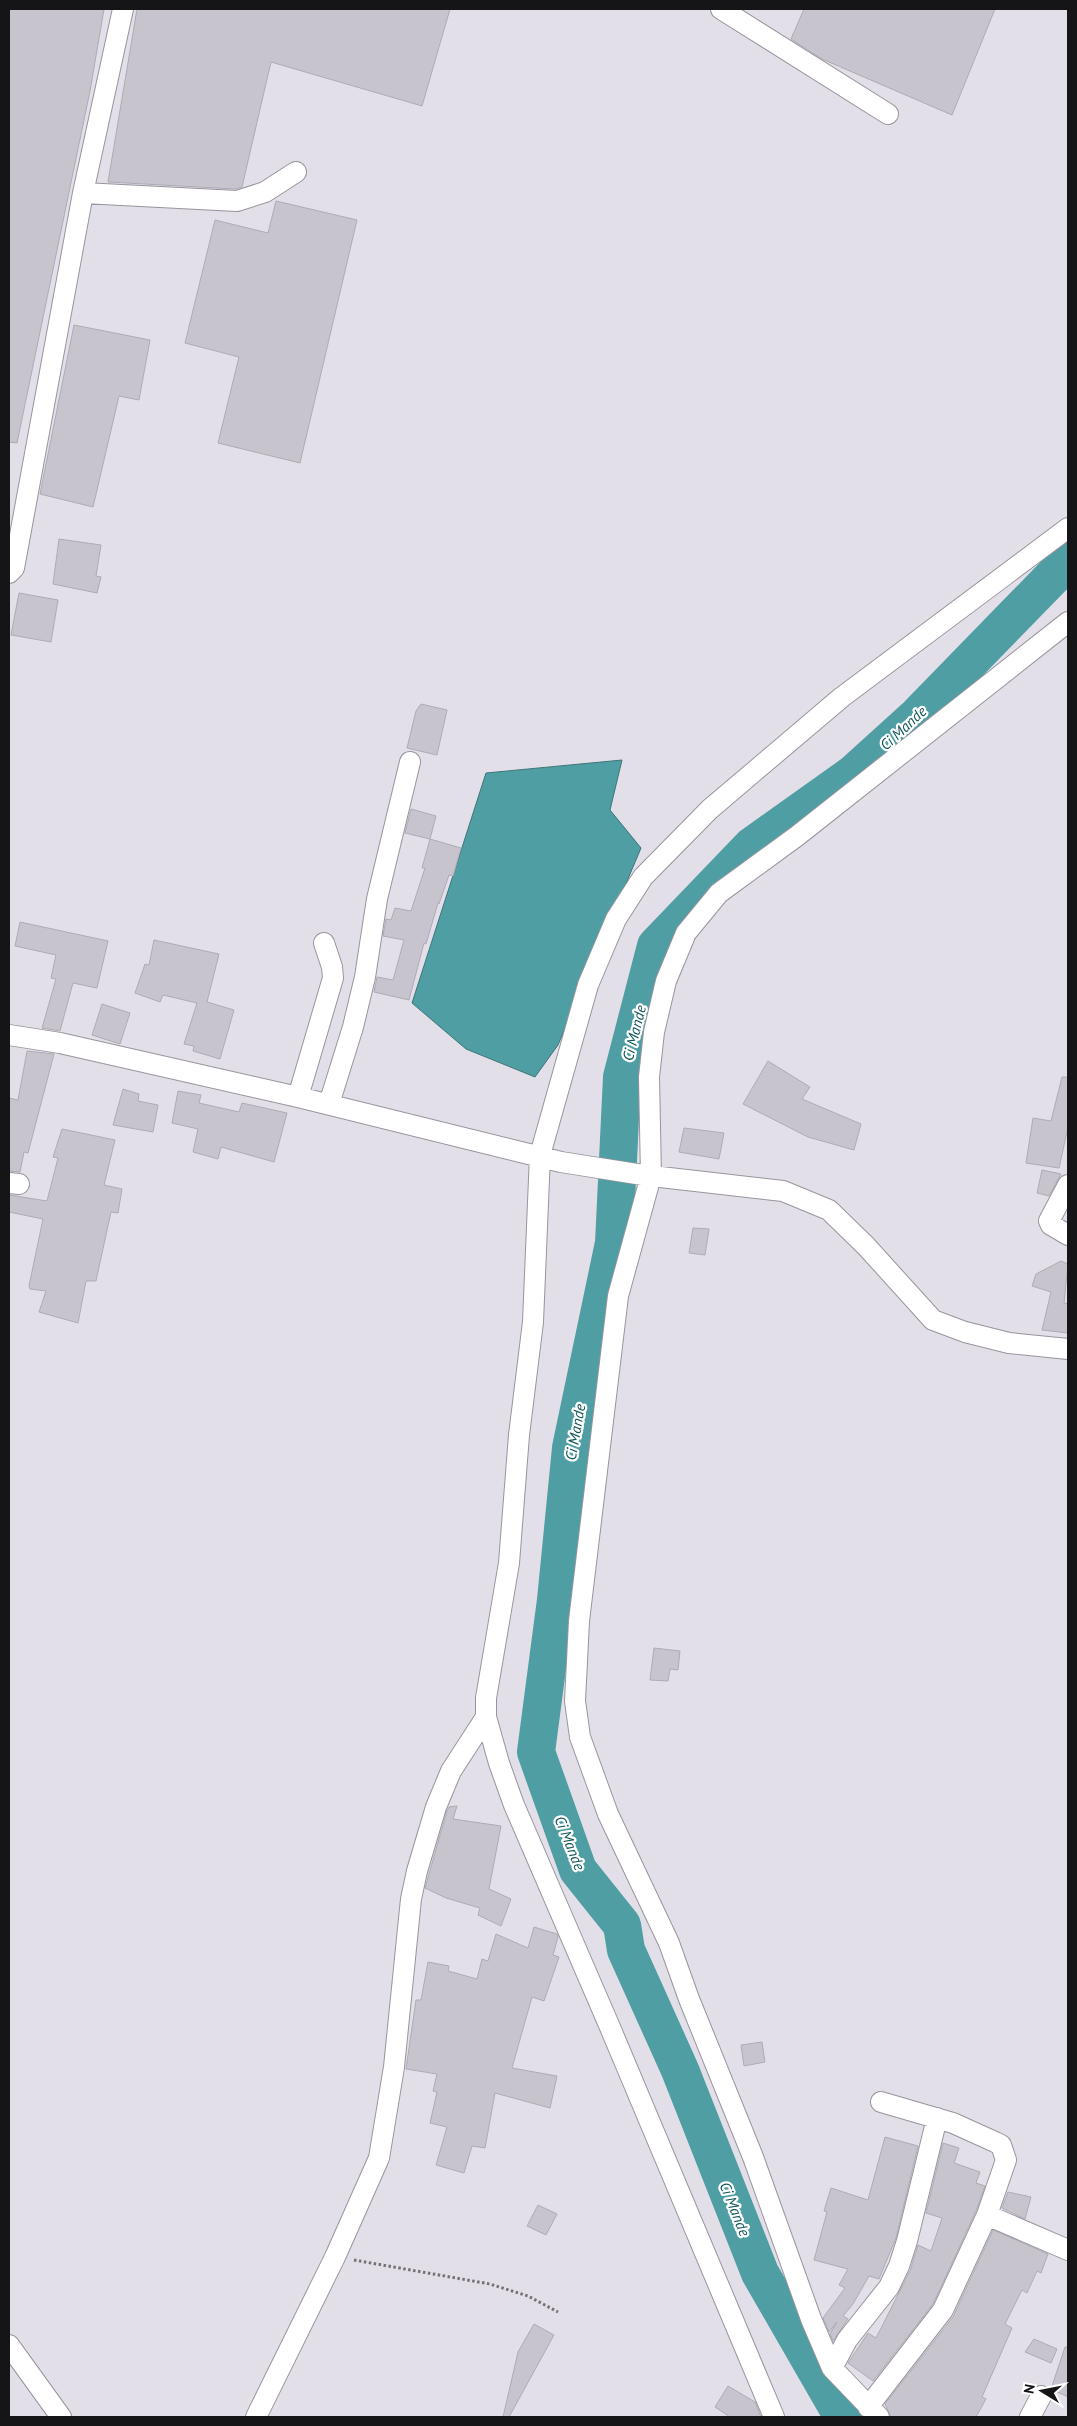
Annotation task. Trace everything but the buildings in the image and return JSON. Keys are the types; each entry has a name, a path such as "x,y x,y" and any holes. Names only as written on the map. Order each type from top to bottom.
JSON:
{"street":[{"path":"9,573 14,568 82,193 123,9"},
{"path":"721,9 888,114"},
{"path":"82,193 237,201 265,192 296,172"},
{"path":"774,2417 514,1805 498,1763 486,1718 486,1698 509,1563 519,1435 533,1322 540,1155 588,985 616,919 643,877 710,809 842,697 1068,528"},
{"path":"881,2102 953,2123 1001,2145 1006,2160 987,2215 944,2310 874,2412 832,2368 811,2319 753,2157 689,1999 669,1943 608,1814 580,1737 575,1701 579,1621 618,1296 647,1175 649,1077 654,1032 666,980 686,934 719,893 797,836 1068,622"},
{"path":"329,1104 353,1028 365,977 377,899 410,762"},
{"path":"298,1097 333,978 332,967 324,943"},
{"path":"9,1035 60,1043 329,1104 540,1155 561,1162 647,1175 769,1189 800,1196 829,1210 866,1246 933,1320 965,1332 1009,1343 1068,1349"},
{"path":"1068,1185 1049,1221 1051,1225 1068,1235"},
{"path":"256,2417 335,2257 379,2158 394,2066 411,1899 417,1871 436,1808 451,1771 486,1718"},
{"path":"832,2368 847,2340 889,2287 899,2266 907,2241 937,2118"},
{"path":"987,2215 1068,2250"},
{"path":"9,2346 61,2417"},
{"path":"1030,2417 1041,2396"}],"path":[{"path":"335,2257 490,2284 528,2296 558,2312"}],"water":[{"path":"622,760 610,810 641,848 558,1045 535,1077 466,1049 412,1003 486,773"}],"waterway":[{"name":"Ci Mande","path":"843,2417 760,2273 680,2070 626,1950 622,1925 578,1870 536,1752 556,1600 571,1448 614,1243 622,1077 656,946 752,846 853,774 917,716 1068,561"}]}
